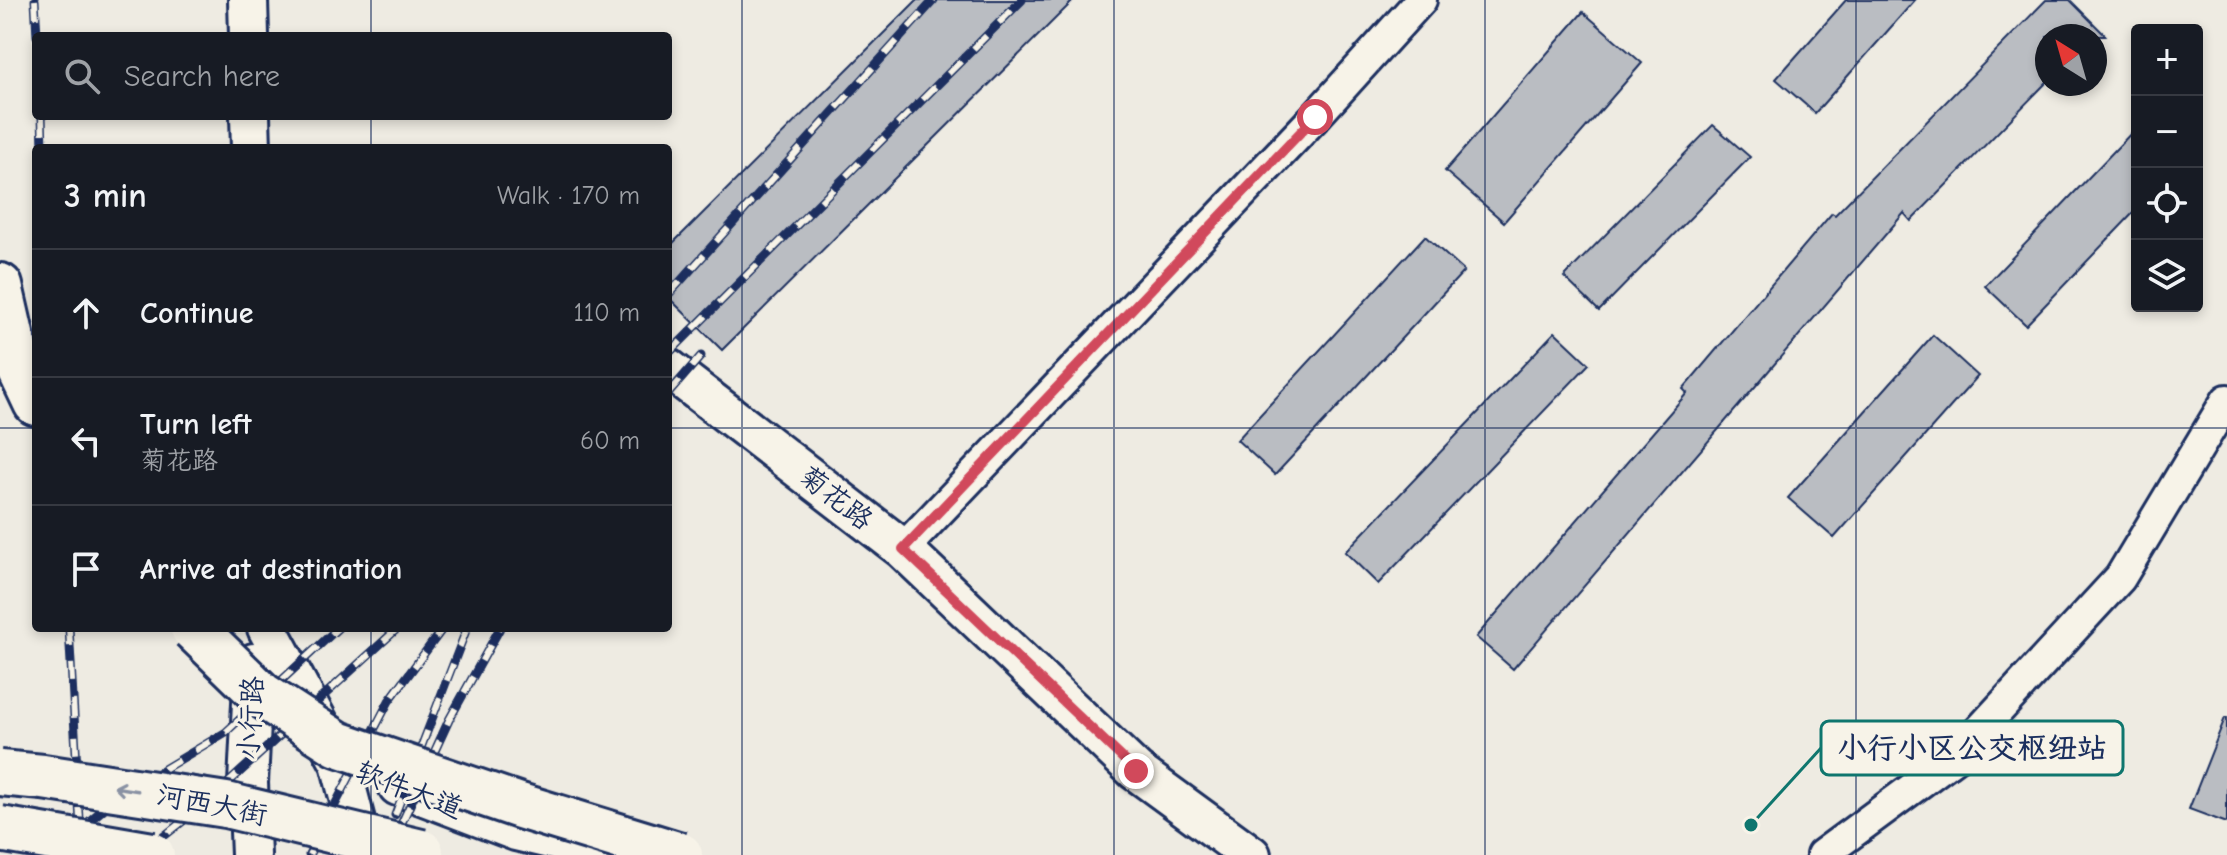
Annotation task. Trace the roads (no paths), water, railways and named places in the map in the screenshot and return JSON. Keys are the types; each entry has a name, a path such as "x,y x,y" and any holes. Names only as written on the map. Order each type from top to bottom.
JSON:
{"main road":[{"path":"0,286 18,365 32,395"},
{"path":"197,632 262,695 338,744 520,806 680,855"},
{"name":"河西大街","path":"0,773 226,805 421,852"},
{"path":"0,829 152,855"}],"street":[{"path":"248,0 249,32"},
{"path":"903,549 1315,117 1421,0"},
{"path":"250,120 251,144"},
{"name":"菊花路","path":"672,371 903,549 1136,771 1251,855"},
{"path":"1822,855 1955,757 2120,578 2227,400"},
{"name":"小行路","path":"251,855 248,783 256,632"},
{"name":"小行路","path":"269,632 340,763 364,855"},
{"name":"软件大道","path":"340,763 516,831 616,855"}],"railway":[{"path":"35,0 37,32"},
{"path":"672,291 934,0"},
{"path":"672,350 1022,0"},
{"path":"42,120 43,144"},
{"path":"672,389 701,356"},
{"path":"69,632 82,855"},
{"path":"49,855 119,796 226,732 334,632"},
{"path":"140,855 206,803 394,632"},
{"path":"309,855 389,701 440,632"},
{"path":"395,815 465,632"},
{"path":"387,855 449,720 498,632"}],"place":[{"name":"小行小区公交枢纽站","path":"1751,825"}]}
